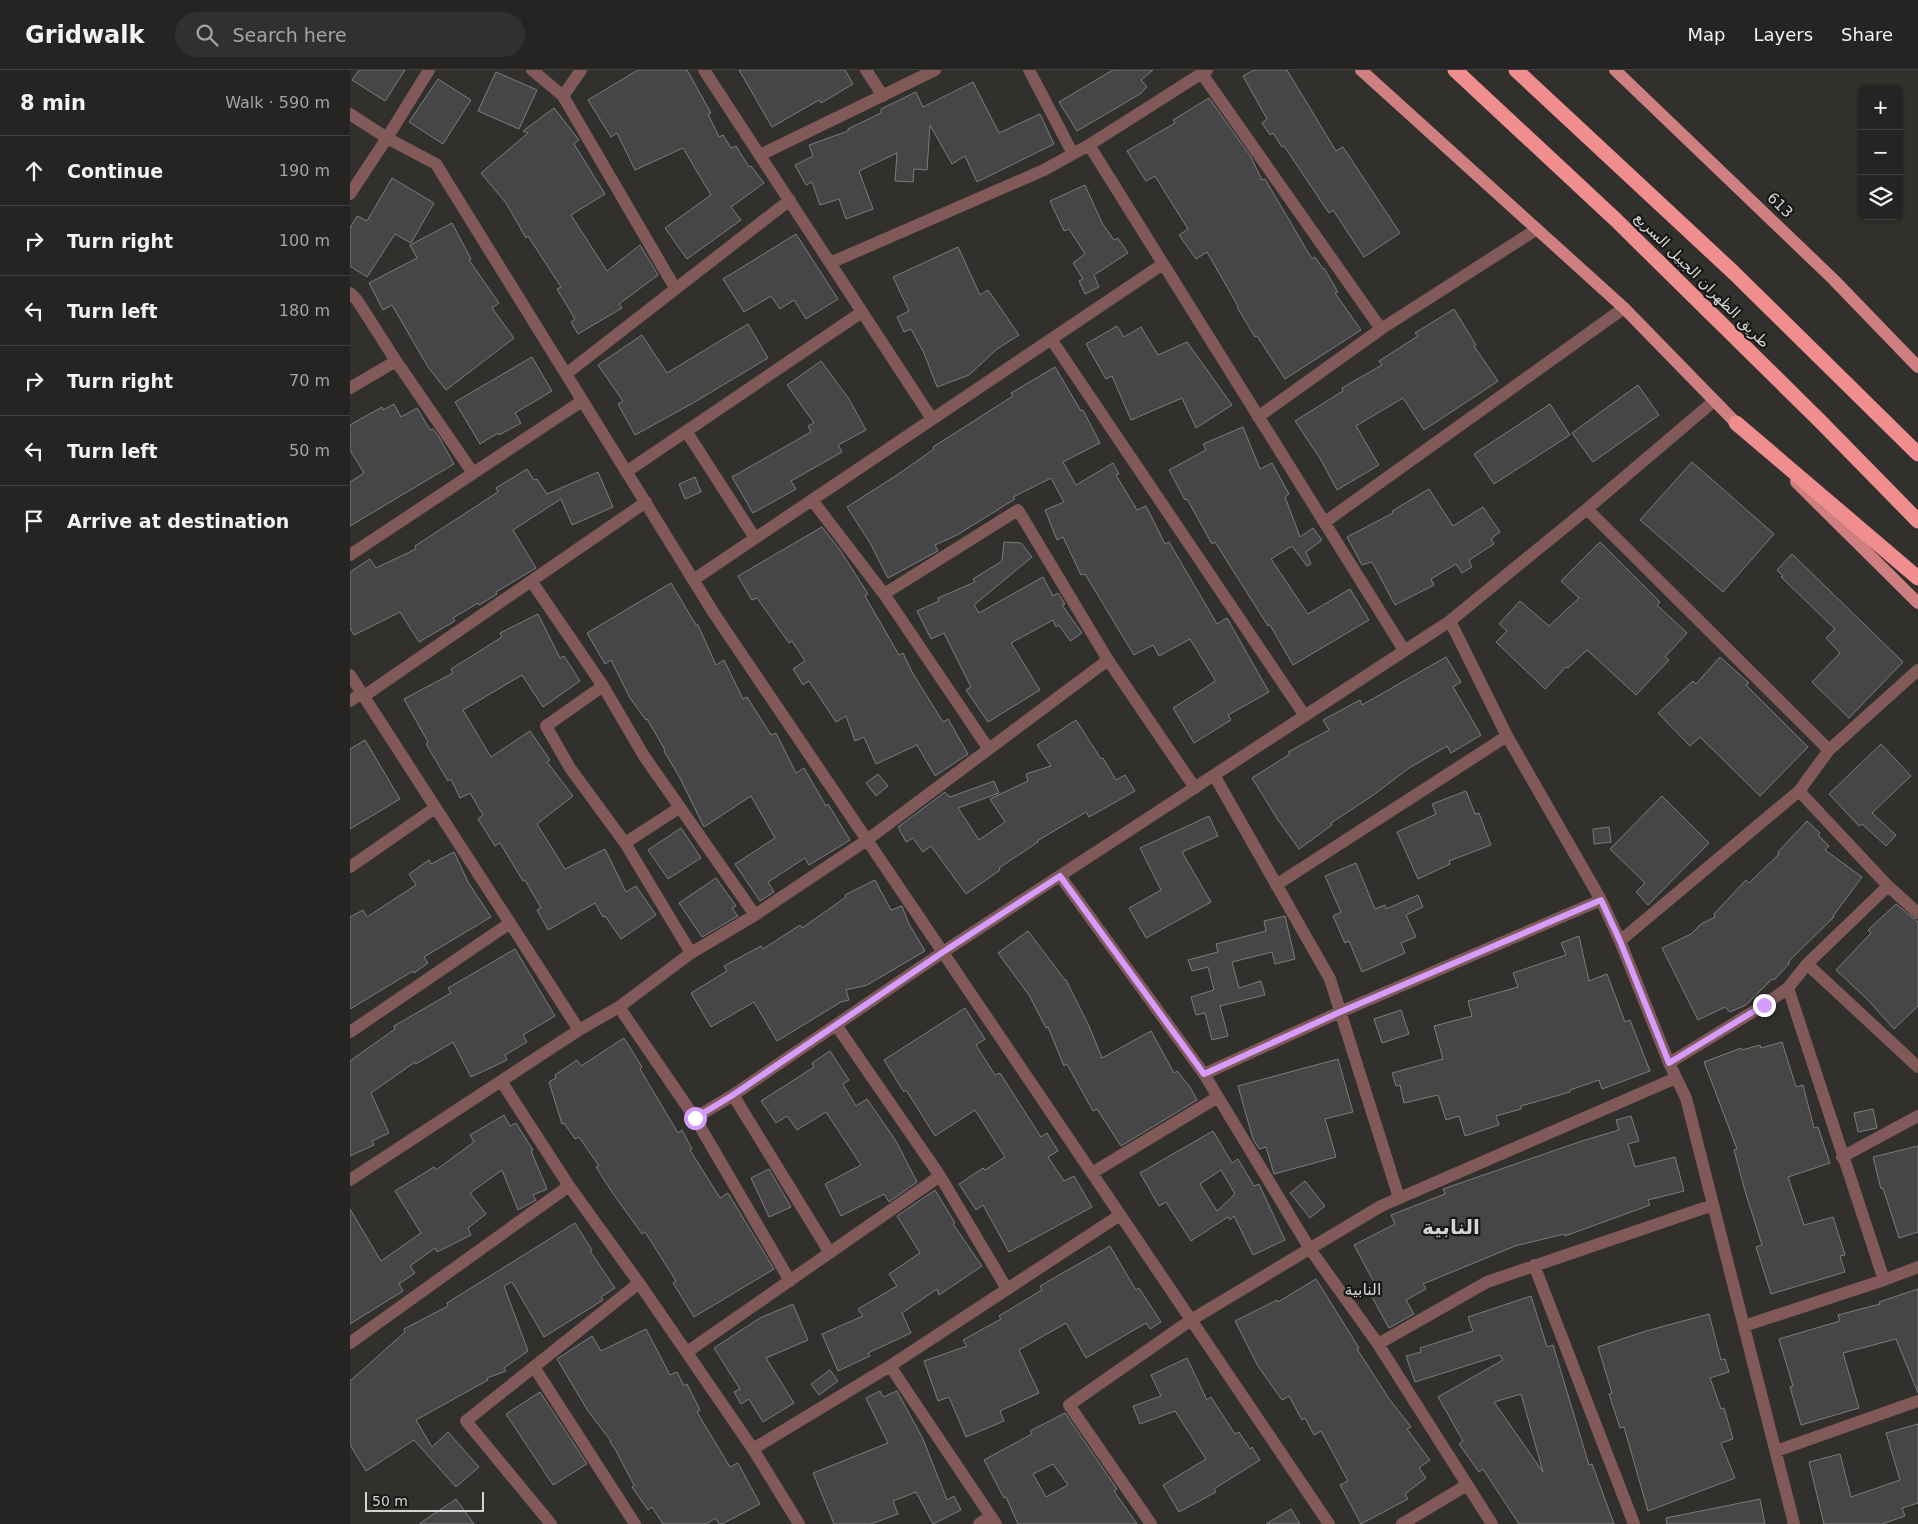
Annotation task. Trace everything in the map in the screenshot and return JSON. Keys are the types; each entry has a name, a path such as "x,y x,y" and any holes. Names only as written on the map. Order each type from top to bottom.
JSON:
{"highway":[{"name":"طريق الظهران الجبيل السريع","path":"1454,70 1623,227 1820,421 1918,521"},
{"name":"طريق الظهران الجبيل السريع","path":"1516,70 1733,272 1918,454"},
{"path":"1736,423 1918,578"}],"main road":[{"path":"1361,70 1624,308 1714,401 1918,604"},
{"name":"613","path":"1615,70 1833,279 1918,367"}],"street":[{"path":"350,194 388,138 429,70"},
{"path":"532,70 562,96 675,288"},
{"path":"562,96 581,70"},
{"path":"704,70 932,419"},
{"path":"866,70 883,96"},
{"path":"760,155 935,70"},
{"path":"1029,70 1074,154"},
{"path":"830,263 1044,170 1090,145 1204,72 1381,329"},
{"path":"350,114 388,138 436,164 693,580 866,840 1329,1524"},
{"path":"1090,145 1404,650"},
{"path":"566,374 790,200"},
{"path":"1258,417 1381,329 1537,229"},
{"path":"693,580 1163,264"},
{"path":"350,293 357,300 396,361 473,473"},
{"path":"1325,522 1624,308"},
{"path":"626,472 862,312"},
{"path":"1051,339 1305,716"},
{"path":"350,388 396,361"},
{"path":"350,555 582,401"},
{"path":"695,1118 733,1095 943,952 1450,621 1714,401"},
{"path":"686,431 755,538"},
{"path":"812,500 884,594 988,748"},
{"path":"350,701 363,695 532,582 646,502"},
{"path":"1587,508 1829,750"},
{"path":"884,594 1018,510 1108,660 1195,788"},
{"path":"532,582 603,686 644,756 755,915"},
{"path":"1450,621 1507,736 1601,900 1620,941 1669,1063 1686,1098 1794,1524"},
{"path":"350,1180 579,1030 619,1006 691,953 755,915 866,840 1108,660"},
{"path":"1620,941 1799,791 1829,750 1918,670"},
{"path":"350,674 579,1030"},
{"path":"603,686 546,726 570,768 624,843 691,953"},
{"path":"1276,885 1507,736"},
{"path":"1214,775 1330,979 1399,1198"},
{"path":"1799,791 1888,886 1918,913"},
{"path":"350,867 435,808"},
{"path":"624,843 679,808"},
{"path":"1060,876 1204,1074 1310,1248 1378,1344 1492,1524"},
{"path":"1669,1063 1764,1005 1788,988 1807,964 1888,886"},
{"path":"1204,1074 1340,1012 1601,900"},
{"path":"350,1032 510,923"},
{"path":"1807,964 1918,1067"},
{"path":"1788,988 1884,1280"},
{"path":"619,1006 695,1118 790,1281"},
{"path":"836,1025 940,1176 1006,1289"},
{"path":"1151,1524 1069,1405 1191,1320 1382,1206 1676,1078"},
{"path":"501,1081 569,1186 639,1283 753,1449 799,1524"},
{"path":"733,1095 830,1253"},
{"path":"1092,1173 1218,1097"},
{"path":"1842,1157 1918,1116"},
{"path":"686,1352 940,1176"},
{"path":"350,1343 569,1186"},
{"path":"1378,1344 1487,1282 1713,1205"},
{"path":"753,1449 890,1366 1120,1215"},
{"path":"1534,1265 1634,1524"},
{"path":"1744,1326 1918,1267"},
{"path":"551,1524 466,1421 639,1283"},
{"path":"890,1366 994,1520 979,1524"},
{"path":"534,1367 635,1524"},
{"path":"1776,1452 1918,1401"},
{"path":"1402,1524 1467,1485"}],"building":[{"path":"359,70 405,70 385,101 352,80"},
{"path":"638,70 687,70 711,113 708,114 719,137 723,135 731,148 736,146 749,167 751,166 764,183 731,207 741,220 687,259 665,228 711,195 683,148 635,170 617,133 611,137 588,100"},
{"path":"739,70 845,70 853,84 821,103 819,100 772,127"},
{"path":"1113,70 1153,70 1141,80 1147,87 1140,94 1077,131 1059,102"},
{"path":"1254,70 1287,70 1336,151 1343,147 1400,233 1364,257 1333,210 1329,213 1284,146 1282,147 1273,133 1270,135 1262,123 1267,119 1243,76"},
{"path":"496,72 537,90 519,129 478,111"},
{"path":"438,79 471,100 443,144 409,122"},
{"path":"973,82 999,133 1040,114 1054,144 977,182 965,156 952,164 930,125 927,170 914,169 913,182 895,181 897,153 859,171 873,209 846,219 839,199 820,205 812,182 806,185 795,165 813,156 809,145 848,131 848,129 881,113 881,109 916,92 923,107"},
{"path":"1209,98 1251,157 1262,180 1265,179 1312,259 1315,257 1324,268 1338,292 1335,293 1361,330 1285,379 1257,336 1255,337 1207,252 1196,259 1179,235 1188,229 1155,176 1146,181 1127,151 1175,123 1173,120"},
{"path":"554,108 579,140 574,144 605,194 571,215 607,271 640,245 658,275 619,304 622,308 578,334 571,322 575,319 557,289 561,287 528,236 526,238 506,203 481,173 528,133 523,131"},
{"path":"392,178 434,203 411,243 395,234 367,277 350,266 350,228 357,216 367,221"},
{"path":"1085,185 1102,223 1114,240 1118,238 1128,253 1094,275 1099,287 1085,294 1079,281 1083,279 1073,263 1085,254 1069,229 1064,231 1050,201"},
{"path":"452,223 471,259 469,260 499,303 492,308 514,338 446,390 428,367 392,305 383,310 369,283 417,258 410,245"},
{"path":"796,234 838,299 806,319 794,300 780,309 771,296 744,312 723,279"},
{"path":"958,247 980,295 988,290 1019,335 997,349 969,375 937,387 924,353 911,329 904,332 897,317 909,311 893,277"},
{"path":"1454,309 1476,345 1474,346 1498,381 1424,430 1403,398 1356,426 1379,465 1337,490 1321,460 1295,421 1343,391 1342,388 1382,365 1379,361 1418,336 1415,333"},
{"path":"748,324 768,358 635,435 618,404 623,401 598,365 642,335 667,373"},
{"path":"1117,326 1124,337 1141,327 1158,355 1187,342 1232,405 1196,428 1182,398 1131,420 1112,376 1106,379 1086,344"},
{"path":"532,357 552,391 515,413 521,423 499,435 498,433 480,444 455,402"},
{"path":"821,361 849,399 866,430 838,445 842,452 791,481 796,489 753,513 732,477 811,432 808,426 814,423 787,385"},
{"path":"1055,367 1081,411 1083,410 1100,443 1063,462 1076,485 1113,463 1119,474 1116,475 1137,510 1146,506 1165,544 1169,542 1217,624 1227,618 1269,692 1228,715 1231,720 1194,743 1173,708 1215,680 1190,639 1159,656 1153,645 1134,655 1085,574 1081,575 1063,537 1057,540 1045,510 1064,502 1051,478 1013,497 1015,499 957,535 935,545 938,551 888,578 870,543 847,507 897,475 934,449 933,447 1013,396 1011,393"},
{"path":"1638,385 1659,415 1593,462 1572,433"},
{"path":"394,404 401,417 417,408 430,430 433,429 439,437 454,464 350,526 350,482 364,473 350,450 350,425 382,407 383,410"},
{"path":"1550,404 1570,435 1494,484 1474,454"},
{"path":"1243,427 1260,469 1272,463 1289,494 1285,497 1300,537 1313,528 1322,540 1306,552 1311,564 1307,566 1292,546 1271,559 1308,614 1350,589 1369,620 1293,665 1270,625 1268,626 1215,542 1212,544 1169,470 1206,450 1203,444"},
{"path":"1692,462 1774,534 1723,592 1640,520"},
{"path":"527,469 534,480 537,479 547,494 598,472 613,507 572,525 561,499 513,530 536,568 496,592 497,594 479,605 478,603 453,618 455,621 419,642 400,612 354,635 350,628 350,572 370,559 376,568 416,549 415,546 498,492 496,488"},
{"path":"695,477 701,492 685,499 679,484"},
{"path":"1429,489 1453,526 1483,507 1500,532 1491,539 1494,544 1469,560 1472,567 1462,573 1456,564 1431,579 1434,585 1395,605 1372,562 1362,565 1347,537 1393,513 1392,511"},
{"path":"822,527 840,550 868,594 865,596 899,655 903,653 912,672 943,722 948,719 968,754 935,776 917,745 876,764 864,737 855,741 846,716 836,722 809,681 803,685 793,669 805,661 792,641 789,643 757,598 752,600 738,576"},
{"path":"1004,542 1021,543 1032,557 974,605 979,613 1043,577 1053,596 1058,593 1065,604 1062,605 1082,633 1070,641 1059,625 1056,627 1053,620 1011,643 1040,690 988,722 966,690 971,687 944,633 931,639 917,611 939,601 938,598 975,582 973,579 1002,561"},
{"path":"1600,542 1660,602 1657,605 1687,633 1665,657 1669,660 1636,695 1587,650 1568,668 1566,667 1545,689 1496,642 1507,631 1499,624 1520,601 1549,626 1579,598 1561,581"},
{"path":"1792,554 1903,662 1849,718 1812,682 1840,653 1826,638 1835,629 1781,577 1783,576 1777,570"},
{"path":"671,583 696,625 698,625 716,665 724,660 743,699 747,697 771,735 776,733 796,773 804,768 826,806 828,804 850,840 809,865 805,858 768,882 774,892 760,901 735,864 775,838 751,796 704,827 680,778 647,719 630,698 611,660 605,664 587,633"},
{"path":"538,614 560,658 564,656 580,681 543,707 522,675 463,710 491,757 530,731 550,760 547,762 573,796 537,824 565,869 605,849 626,892 636,886 656,915 621,939 605,916 603,917 595,903 548,930 537,910 541,908 525,880 523,881 500,843 495,846 478,819 483,815 470,793 460,798 451,779 448,781 426,744 428,742 404,699 453,673 451,669 502,637 500,633"},
{"path":"1446,657 1461,682 1453,687 1481,735 1451,753 1447,746 1409,768 1372,796 1331,823 1332,825 1299,849 1278,820 1252,778 1290,754 1288,752 1329,730 1323,720 1360,700 1362,705"},
{"path":"1720,657 1749,683 1746,685 1808,747 1760,796 1700,737 1690,746 1658,713 1693,681 1696,684"},
{"path":"1076,720 1116,780 1125,775 1135,791 1089,817 1086,812 1037,841 966,894 931,846 923,852 913,838 906,842 898,827 945,792 950,797 994,781 999,793 958,808 979,840 1005,822 990,799 1028,781 1026,774 1051,766 1037,745"},
{"path":"365,740 400,799 350,829 350,749"},
{"path":"1881,744 1911,776 1872,813 1896,835 1886,846 1862,824 1859,826 1829,794"},
{"path":"878,774 888,786 876,796 866,783"},
{"path":"1466,791 1475,814 1479,813 1491,845 1449,861 1450,864 1418,879 1397,832 1436,814 1432,804"},
{"path":"1662,796 1709,843 1648,905 1636,892 1645,883 1610,849"},
{"path":"1209,816 1218,836 1182,852 1211,902 1146,938 1129,908 1161,890 1140,848"},
{"path":"1807,821 1820,833 1818,835 1829,846 1825,850 1862,877 1834,917 1789,961 1789,964 1774,980 1772,979 1746,1005 1730,1012 1725,1007 1698,1020 1662,948 1691,934 1701,924 1715,917 1714,914 1746,880 1749,883 1779,854 1778,852"},
{"path":"1609,827 1611,842 1594,844 1593,829"},
{"path":"681,828 701,858 668,879 648,850"},
{"path":"454,852 468,882 491,917 424,957 428,963 414,973 413,971 350,1009 350,917 363,910 367,917 416,885 409,874 429,860 431,864"},
{"path":"1356,863 1375,909 1385,905 1386,909 1418,895 1423,907 1406,915 1416,937 1401,943 1405,953 1362,972 1349,941 1345,943 1333,916 1341,912 1325,876"},
{"path":"716,878 736,906 732,908 738,916 702,937 679,903"},
{"path":"875,880 891,910 902,906 909,924 925,951 867,985 846,990 849,1000 841,1002 777,1041 754,1002 711,1027 691,993 727,971 724,966 761,946 763,949 800,925 802,928 846,897 845,895"},
{"path":"1896,904 1918,922 1918,1006 1894,1029 1868,1000 1836,970 1871,933 1868,930"},
{"path":"1285,916 1295,959 1275,964 1272,952 1232,962 1239,988 1261,981 1265,995 1220,1006 1228,1036 1212,1040 1205,1013 1196,1015 1191,997 1214,990 1208,967 1192,971 1188,960 1218,952 1216,944 1266,931 1264,921"},
{"path":"1028,931 1066,980 1089,1026 1102,1058 1151,1031 1174,1073 1177,1071 1190,1087 1197,1100 1121,1146 1097,1109 1093,1111 1067,1064 1064,1066 1048,1027 1046,1028 1029,995 998,953"},
{"path":"1579,936 1589,981 1607,974 1625,1022 1630,1020 1650,1071 1602,1089 1599,1080 1570,1090 1570,1092 1521,1106 1521,1109 1496,1116 1499,1125 1465,1136 1459,1116 1446,1120 1438,1095 1404,1103 1400,1085 1396,1086 1392,1073 1443,1059 1434,1026 1472,1016 1468,1001 1518,987 1513,973 1566,955 1561,943"},
{"path":"515,949 555,1016 523,1035 527,1042 505,1055 507,1060 471,1077 453,1042 416,1064 415,1062 371,1093 389,1133 372,1141 374,1145 350,1156 350,1061 395,1029 394,1026 451,993 448,988"},
{"path":"965,1008 985,1039 976,1045 995,1075 1000,1073 1041,1137 1047,1133 1058,1151 1048,1157 1064,1181 1074,1176 1092,1207 1009,1252 983,1205 976,1210 959,1184 983,1168 985,1170 1005,1157 975,1110 935,1136 906,1090 904,1092 884,1060"},
{"path":"1401,1010 1409,1034 1382,1043 1374,1019"},
{"path":"624,1038 678,1133 682,1130 692,1149 690,1150 720,1198 728,1193 774,1269 694,1317 673,1283 676,1281 645,1232 642,1234 612,1192 596,1167 599,1166 579,1137 575,1139 564,1123 562,1124 549,1082 556,1078 555,1075 577,1060 581,1066"},
{"path":"1782,1042 1796,1087 1803,1085 1814,1128 1818,1127 1830,1163 1788,1177 1804,1225 1833,1217 1845,1255 1840,1256 1845,1272 1771,1294 1756,1247 1762,1245 1734,1150 1737,1149 1704,1062 1741,1048 1742,1050 1760,1045 1761,1048"},
{"path":"830,1051 849,1080 843,1084 856,1106 867,1099 896,1141 917,1182 889,1202 884,1194 841,1216 825,1184 861,1165 826,1112 797,1130 787,1116 776,1123 761,1101 814,1067 812,1063"},
{"path":"1338,1059 1353,1112 1325,1119 1336,1157 1274,1174 1266,1147 1259,1149 1253,1139 1238,1086"},
{"path":"1873,1109 1877,1128 1858,1132 1854,1113"},
{"path":"504,1115 510,1126 516,1123 533,1150 531,1151 547,1189 533,1195 536,1200 518,1210 502,1170 470,1193 486,1214 468,1228 471,1235 437,1252 435,1248 410,1266 415,1273 399,1284 403,1291 350,1324 350,1209 381,1261 421,1233 395,1191 434,1167 436,1170 474,1142 470,1135"},
{"path":"1631,1116 1639,1141 1628,1144 1635,1167 1675,1157 1684,1191 1648,1200 1650,1205 1565,1236 1564,1234 1515,1246 1423,1284 1426,1289 1406,1300 1414,1314 1389,1328 1367,1288 1375,1284 1354,1245 1395,1224 1391,1215 1445,1194 1443,1189 1619,1130 1616,1120"},
{"path":"1213,1131 1232,1163 1238,1159 1254,1186 1259,1184 1285,1240 1253,1255 1234,1216 1230,1220 1228,1217 1191,1241 1166,1202 1159,1206 1140,1173","holes":["1221,1170 1235,1194 1217,1211 1200,1184"]},
{"path":"1918,1146 1918,1232 1899,1238 1883,1188 1881,1189 1873,1157"},
{"path":"769,1169 791,1207 769,1217 751,1178"},
{"path":"1305,1181 1325,1206 1310,1218 1290,1193"},
{"path":"935,1190 955,1223 953,1224 982,1266 939,1295 937,1289 902,1313 911,1333 868,1353 870,1356 838,1371 822,1334 863,1316 858,1309 897,1286 889,1274 920,1253 897,1216"},
{"path":"575,1223 592,1250 590,1251 615,1288 601,1297 603,1300 544,1337 512,1282 504,1286 528,1351 504,1368 506,1371 487,1378 488,1380 416,1420 432,1447 448,1432 479,1467 456,1487 414,1440 366,1471 350,1445 350,1381 405,1332 404,1329 448,1306 447,1303"},
{"path":"1110,1246 1136,1290 1139,1288 1161,1322 1150,1329 1146,1323 1086,1358 1066,1323 1019,1350 1039,1393 1000,1411 1004,1421 966,1437 949,1397 938,1401 924,1361 967,1346 963,1340 1001,1319 999,1316 1042,1290 1040,1286"},
{"path":"1316,1279 1359,1348 1357,1349 1390,1400 1411,1427 1407,1429 1430,1460 1419,1468 1426,1478 1405,1494 1408,1499 1361,1524 1340,1485 1348,1481 1321,1431 1314,1435 1305,1418 1302,1420 1289,1396 1282,1400 1258,1366 1235,1321 1277,1300 1278,1302"},
{"path":"1918,1289 1918,1393 1896,1339 1843,1353 1859,1408 1801,1425 1790,1387 1793,1386 1779,1339 1840,1321 1838,1315 1880,1304 1879,1302"},
{"path":"1531,1296 1547,1347 1553,1345 1589,1465 1592,1464 1614,1524 1519,1524 1483,1469 1479,1472 1459,1444 1463,1441 1438,1397 1503,1360 1500,1355 1415,1382 1406,1356 1421,1352 1420,1348 1473,1331 1468,1317","holes":["1521,1394 1543,1472 1494,1402"]},
{"path":"793,1304 808,1340 766,1358 794,1403 763,1422 749,1399 741,1404 734,1392 740,1389 714,1348 760,1318"},
{"path":"1709,1314 1721,1360 1725,1359 1729,1372 1710,1378 1721,1409 1724,1408 1733,1439 1721,1443 1735,1478 1648,1511 1624,1427 1620,1428 1609,1394 1612,1393 1598,1347 1646,1331"},
{"path":"646,1329 670,1375 677,1372 684,1386 687,1384 700,1410 697,1412 730,1467 738,1463 760,1504 722,1524 719,1524 716,1518 706,1524 663,1524 652,1507 648,1510 632,1487 634,1485 611,1441 588,1411 557,1359 592,1336 601,1351"},
{"path":"1187,1358 1207,1400 1211,1397 1235,1434 1239,1432 1260,1460 1214,1489 1216,1492 1179,1512 1163,1485 1206,1459 1175,1411 1140,1424 1133,1406 1161,1396 1151,1375"},
{"path":"830,1370 838,1381 819,1395 811,1384"},
{"path":"880,1391 883,1397 897,1391 923,1439 947,1500 954,1496 961,1510 933,1524 916,1492 893,1501 898,1514 871,1524 834,1524 813,1473 888,1443 866,1398"},
{"path":"540,1392 587,1464 553,1485 506,1414"},
{"path":"1065,1413 1117,1489 1114,1491 1137,1524 1018,1524 1006,1497 1004,1498 984,1460 1032,1434 1030,1431","holes":["1053,1464 1068,1485 1046,1497 1033,1474"]},
{"path":"1918,1424 1918,1503 1902,1508 1905,1516 1882,1524 1824,1524 1809,1462 1840,1454 1851,1497 1900,1480 1886,1433"},
{"path":"456,1499 474,1524 419,1524"},
{"path":"1760,1499 1765,1524 1667,1524 1666,1518"},
{"path":"1291,1509 1300,1524 1266,1524"}],"district":[{"name":"النابية","path":"1451,1227"},
{"name":"النابية","path":"1363,1289"}],"route":[{"path":"695,1118 733,1095 943,952 1060,876 1204,1074 1340,1012 1601,900 1620,941 1669,1063 1764,1005"}]}
